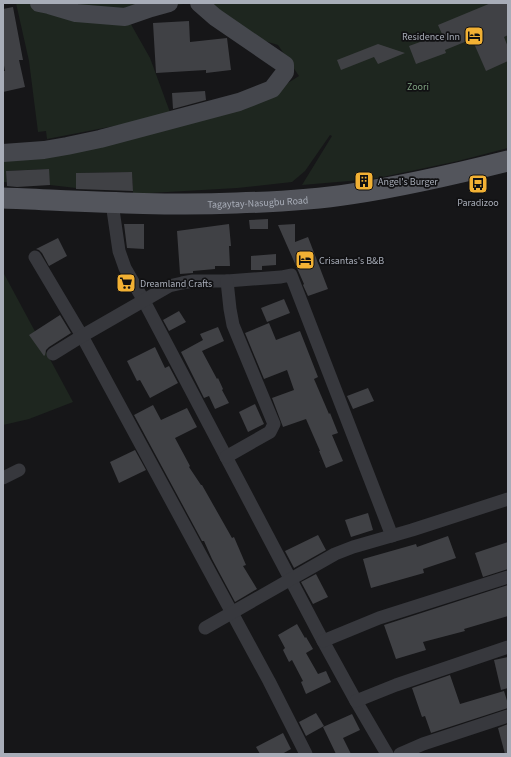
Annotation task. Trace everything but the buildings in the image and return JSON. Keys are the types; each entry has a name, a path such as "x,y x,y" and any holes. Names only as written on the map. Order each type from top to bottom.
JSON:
{"main road":[{"name":"Tagaytay-Nasugbu Road","path":"3,198 112,203 235,203 350,194 408,184 508,161"}],"street":[{"path":"39,3 76,12 125,17 169,3"},
{"path":"3,153 44,150 100,139 239,102 272,89 285,72 285,65 215,17 199,3"},
{"path":"112,203 119,251 125,268 144,301 323,641 387,754"},
{"path":"35,257 82,336 306,754"},
{"path":"53,354 169,286 193,281 227,281 291,275 392,536"},
{"path":"226,457 270,432 274,424 234,325 230,309 227,281"},
{"path":"3,478 19,470"},
{"path":"205,628 335,554 353,547 412,530 508,499"},
{"path":"323,641 379,618 508,576"},
{"path":"356,701 396,685 508,647"},
{"path":"400,754 423,744 508,716"}],"green space":[{"path":"16,3 191,3 124,12 150,58 171,115 47,139 46,131 38,132 29,61"},
{"name":"Zoori","path":"191,3 508,3 508,148 458,161 373,179 302,185 332,136 330,135 305,171 292,182 237,188 133,194 132,172 76,173 76,188 50,185 48,169 6,171 7,182 3,182 3,154 64,150 144,132 192,117 240,105 275,91 299,76 278,45 238,33"},
{"path":"3,272 73,402 29,419 3,425"}],"place":[{"name":"Residence Inn","path":"474,36"},
{"name":"Angel's Burger","path":"364,181"},
{"name":"Paradizoo","path":"478,184"},
{"name":"Crisantas's B&B","path":"305,260"},
{"name":"Dreamland Crafts","path":"126,283"}]}
